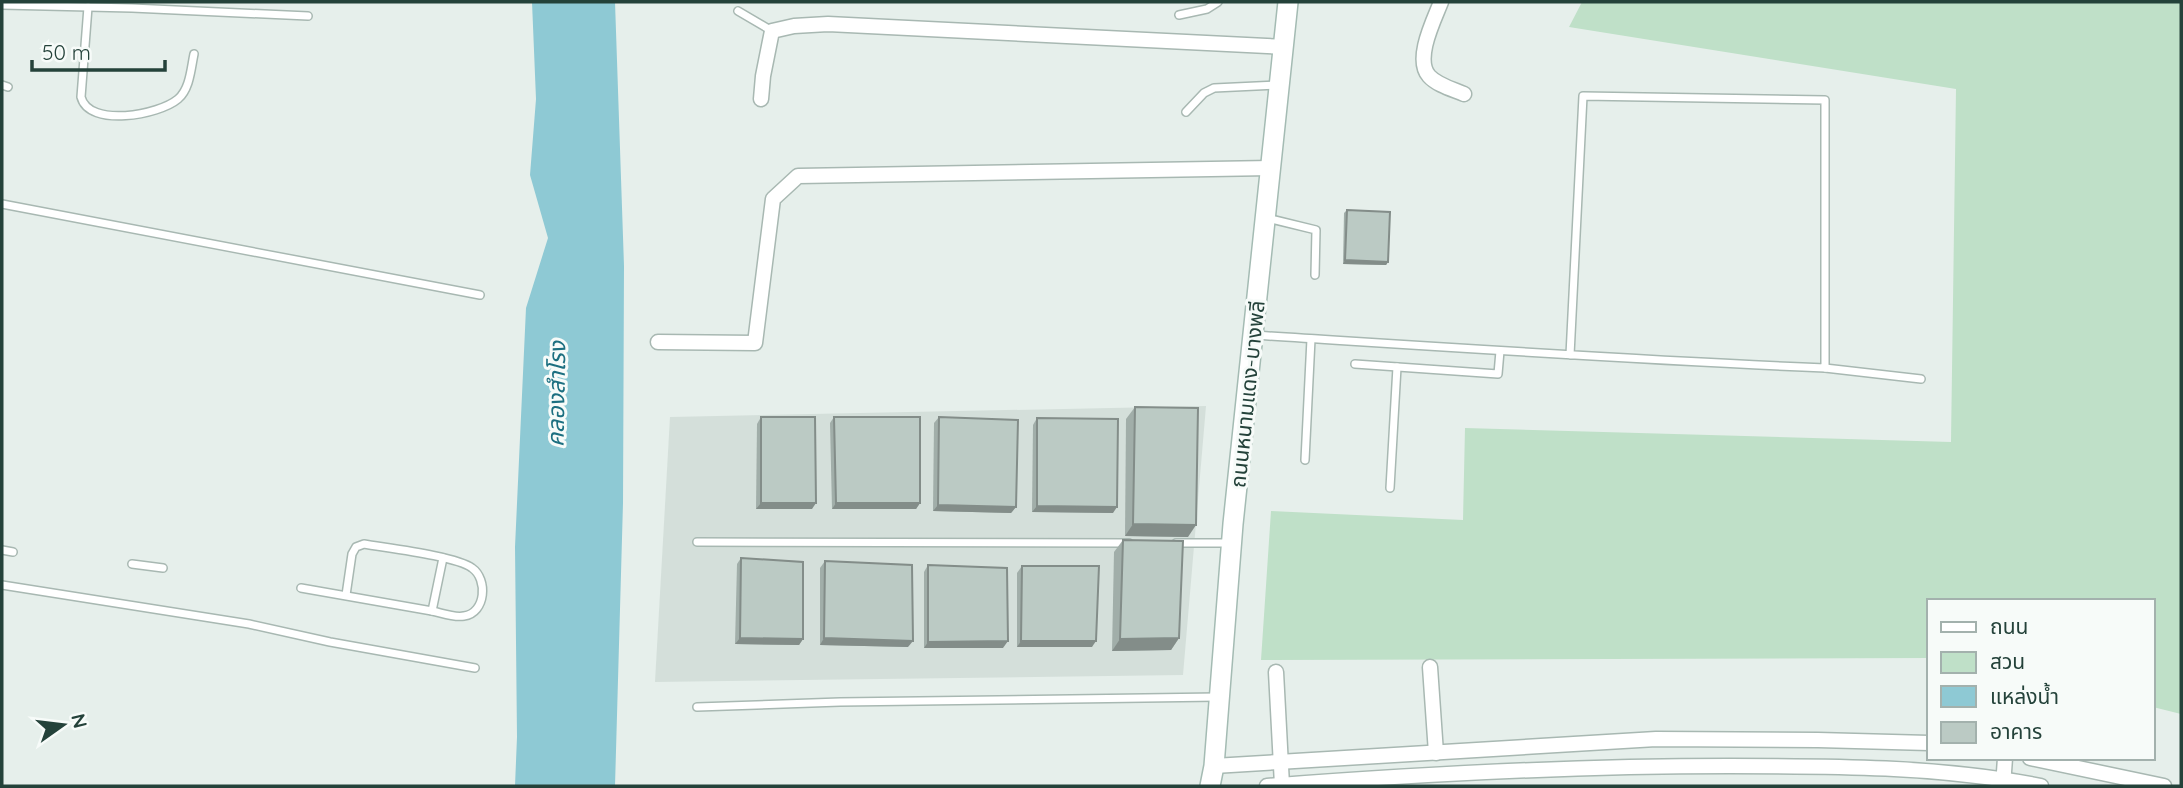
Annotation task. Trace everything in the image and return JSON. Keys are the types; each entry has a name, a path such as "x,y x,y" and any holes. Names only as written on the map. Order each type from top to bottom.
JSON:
{"main road":[{"name":"ถนนหนามแดง-บางพลี","path":"1210,786 1214,766 1231,543 1288,2"}],"street":[{"path":"1441,2 1427,38 1424,69 1436,82 1464,93"},
{"path":"761,99 772,31 794,26 828,24 1284,47"},
{"path":"658,342 755,343 773,199 798,176 1271,168"},
{"path":"1430,667 1436,753"},
{"path":"1276,672 1281,762 1274,786 1457,772 1670,766 1842,765 2041,786"},
{"path":"1214,766 1656,740 1927,743"},
{"path":"2003,783 2005,760"},
{"path":"2039,760 2124,782 2164,786"}],"lane":[{"path":"1179,15 1207,9 1218,2"},
{"path":"2,5 308,16"},
{"path":"88,7 81,97 83,104 90,110 117,117 132,116 162,108 178,100 185,91 194,54"},
{"path":"738,11 772,31"},
{"path":"1186,112 1204,93 1214,88 1280,85"},
{"path":"1570,355 1583,96 1825,100 1825,368"},
{"path":"2,204 480,295"},
{"path":"1266,218 1316,230 1315,275"},
{"path":"1254,335 1825,368 1921,379"},
{"path":"1305,460 1311,338"},
{"path":"1355,364 1498,374 1500,351"},
{"path":"1390,488 1397,367"},
{"path":"697,542 1136,543"},
{"path":"1163,543 1231,543"},
{"path":"301,588 464,616 479,607 482,586 471,567 443,558 364,544 356,547 352,554 346,595"},
{"path":"2,550 13,552"},
{"path":"432,611 443,558"},
{"path":"132,564 163,568"},
{"path":"2,585 249,624 330,642 475,668"},
{"path":"697,707 840,702 1219,697"}],"shaded area":[{"path":"1206,406 1183,675 655,682 670,417"}],"green space":[{"path":"1582,2 2181,2 2181,714 2155,708 2155,599 1927,599 1927,658 1261,660 1271,511 1463,520 1465,428 1951,442 1956,89 1569,27"}],"water":[{"name":"คลองสำโรง","path":"532,2 615,2 624,266 623,503 615,786 515,786 515,547 526,308 548,238 530,175 536,99"}],"building":[{"path":"1347,210 1390,212 1388,262 1345,260"},
{"path":"1135,407 1198,408 1196,525 1133,524"},
{"path":"761,417 815,417 816,503 761,503"},
{"path":"834,417 920,417 920,503 836,503"},
{"path":"939,417 1018,420 1016,507 938,505"},
{"path":"1037,418 1118,419 1117,507 1037,506"},
{"path":"1123,540 1183,541 1179,638 1120,639"},
{"path":"741,558 803,562 803,639 740,638"},
{"path":"825,561 912,565 913,641 824,638"},
{"path":"928,565 1007,568 1008,641 928,642"},
{"path":"1022,566 1099,566 1096,641 1021,641"}]}
